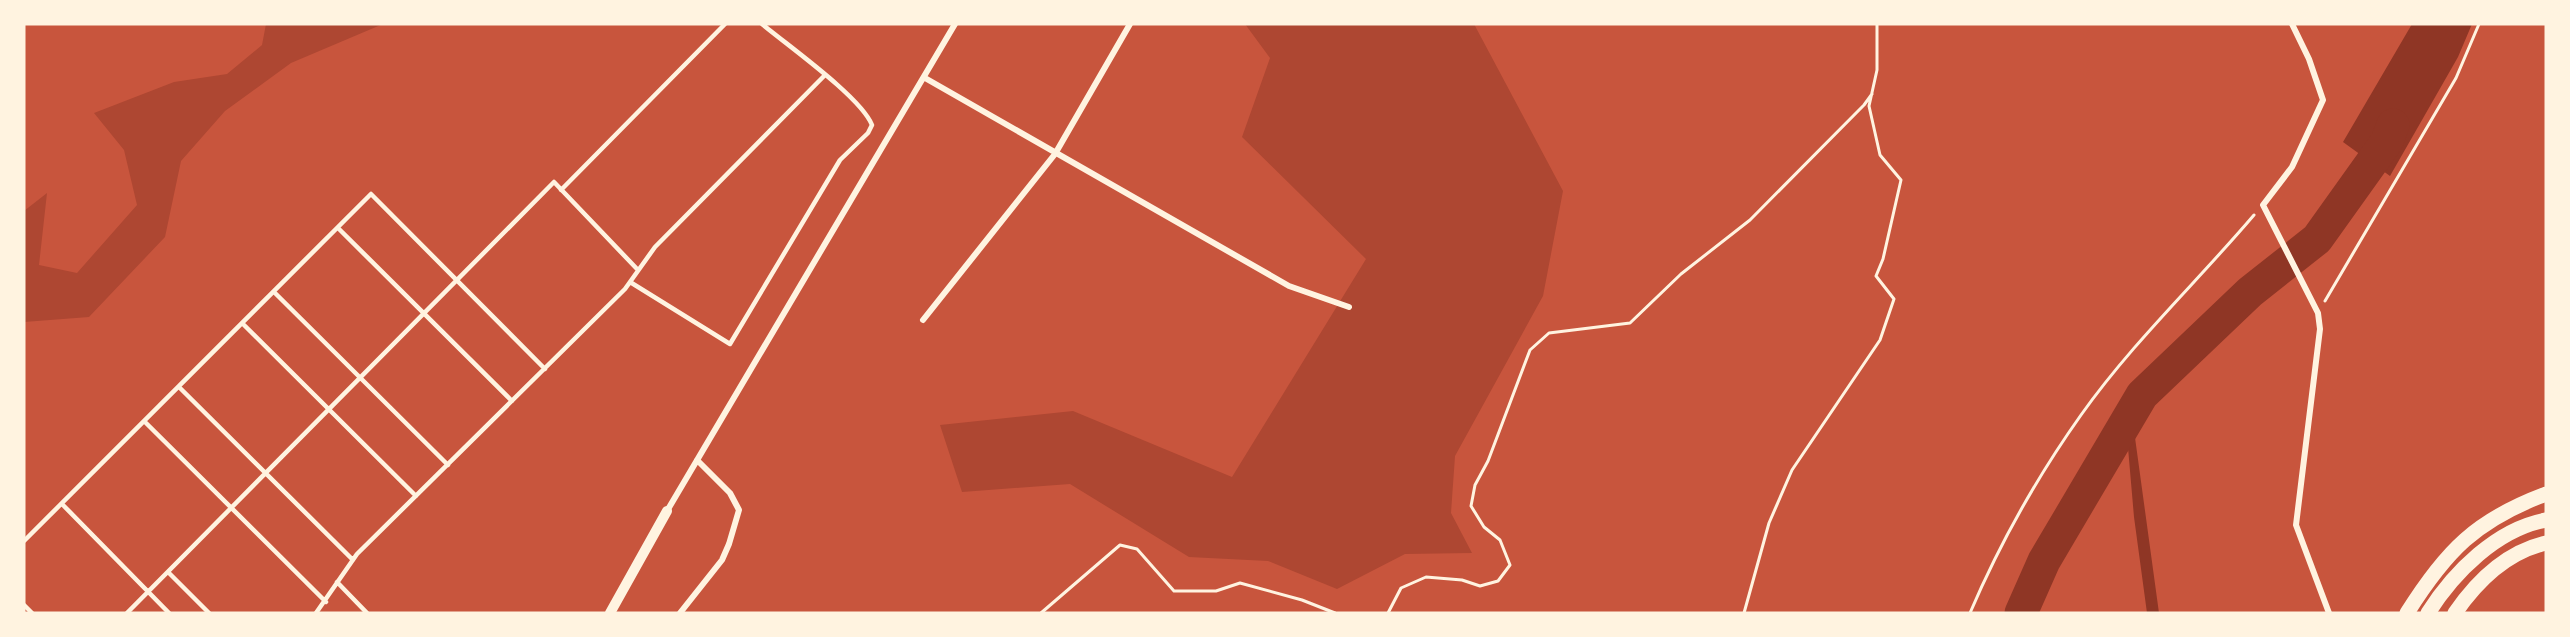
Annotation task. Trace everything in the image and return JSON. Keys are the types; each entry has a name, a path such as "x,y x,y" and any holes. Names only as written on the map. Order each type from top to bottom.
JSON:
{"main road":[{"path":"2407,613 2427,581 2454,549 2472,533 2512,508 2546,494"},
{"path":"2428,613 2449,584 2475,557 2514,531 2546,520"},
{"path":"2455,613 2484,578 2512,556 2546,543"}],"street":[{"path":"610,613 803,278 925,78 955,24"},
{"path":"924,320 1054,154 1130,24"},
{"path":"2292,24 2309,59 2324,100 2292,167 2264,207 2316,309 2320,329 2296,525 2329,613"},
{"path":"925,78 1054,154 1289,286 1349,307"},
{"path":"680,613 722,560 739,510 730,493 697,460"}],"lane":[{"path":"561,190 725,24"},
{"path":"630,282 730,344 840,160 868,133 872,125 869,116 825,75 762,24"},
{"path":"316,613 353,560 630,282 655,246 825,75"},
{"path":"127,613 554,182 638,270"},
{"path":"24,542 371,194 545,369"},
{"path":"338,228 512,401"},
{"path":"274,292 448,465"},
{"path":"242,323 416,496"},
{"path":"178,387 353,560"},
{"path":"144,421 326,601"},
{"path":"62,504 170,613"},
{"path":"168,572 209,613"},
{"path":"337,582 367,613"},
{"path":"24,605 32,613"}],"path":[{"path":"1744,613 1769,523 1792,470 1880,340 1894,300 1876,276 1883,259 1901,180 1880,155 1869,106 1877,70 1877,24"},
{"path":"2316,309 2456,78 2479,24"},
{"path":"1388,613 1401,588 1426,577 1462,580 1480,586 1498,581 1510,565 1500,540 1484,526 1471,506 1474,485 1488,461 1530,350 1549,333 1630,323 1681,274 1750,220 1864,105 1872,94"},
{"path":"1970,613 2008,532 2041,474 2082,414 2148,333 2264,207"},
{"path":"1041,613 1120,545 1137,549 1174,591 1216,591 1240,583 1302,600 1335,613"}],"shaded area":[{"path":"266,24 383,24 291,63 225,111 181,161 165,237 89,317 24,322 24,211 47,193 39,265 77,273 137,205 124,150 94,113 174,82 227,74 262,45"},
{"path":"1245,24 1474,24 1563,191 1543,296 1455,456 1451,513 1472,553 1405,554 1337,589 1268,561 1189,557 1070,484 962,492 940,425 1073,411 1232,477 1366,259 1242,137 1270,58"},
{"path":"2412,24 2472,24 2458,57 2390,176 2343,142"},
{"path":"2125,413 2133,423 2159,613 2147,613 2134,517"}],"waterway":[{"path":"2021,613 2044,561 2142,395 2250,292 2317,239 2387,141 2393,125"}]}
